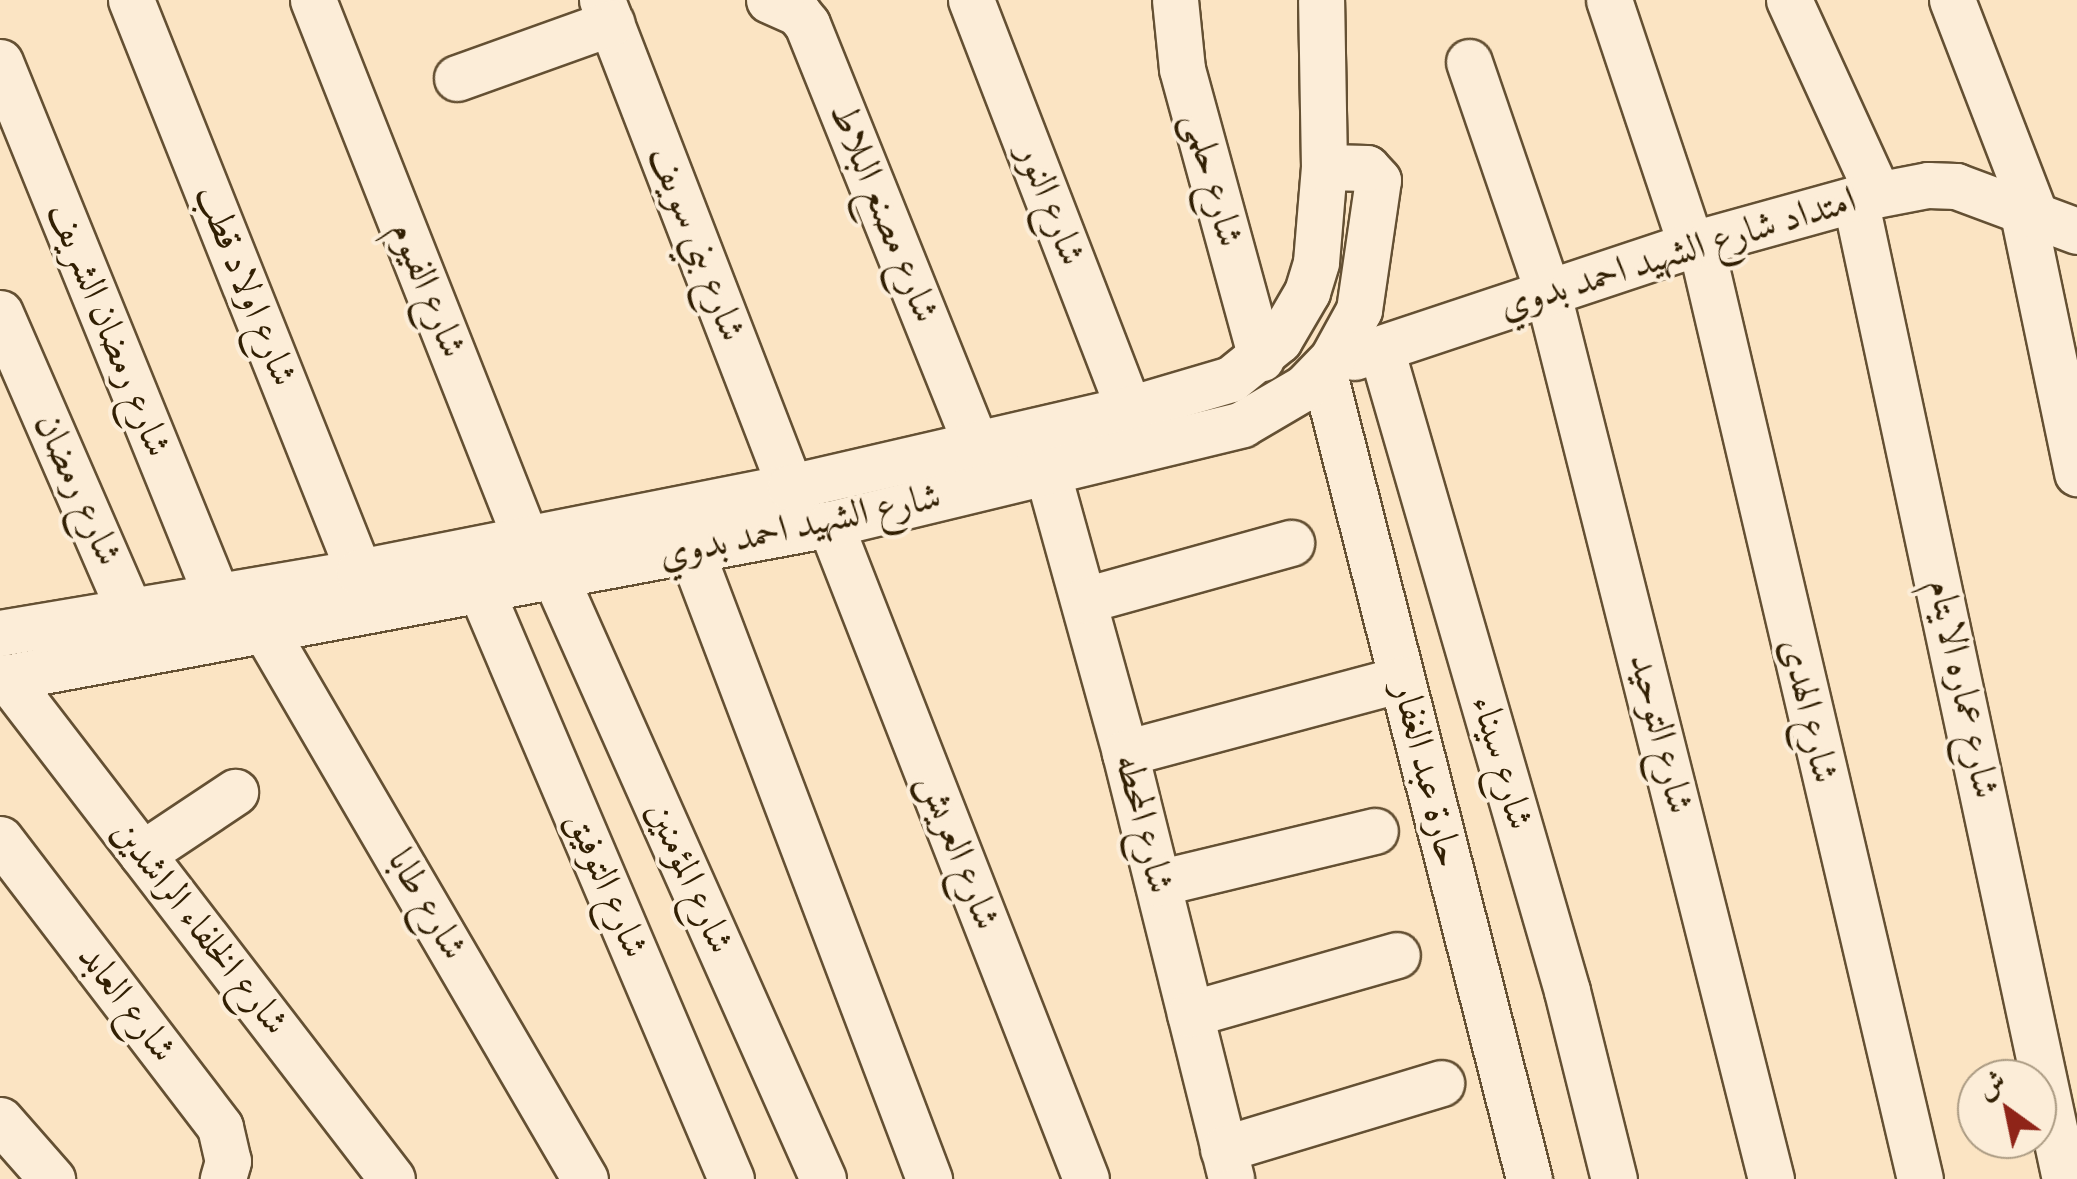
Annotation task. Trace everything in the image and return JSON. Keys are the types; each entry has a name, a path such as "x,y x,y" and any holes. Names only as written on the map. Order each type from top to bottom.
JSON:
{"street":[{"name":"شارع اولاد قطب","path":"131,0 359,572"},
{"name":"شارع الفيوم","path":"312,0 541,566"},
{"name":"شارع مصنع البلاط","path":"769,0 798,13 807,24 976,444"},
{"name":"شارع النور","path":"970,0 1129,409"},
{"name":"شارع حلمى","path":"1175,0 1182,68 1260,358"},
{"name":"شارع الشهيد احمد بدوي","path":"3,678 481,591 541,566 790,487 1196,393 1230,379 1260,358 1294,320 1316,262 1324,166 1322,0"},
{"name":"شارع الهدى","path":"1610,0 1695,243 1920,1179"},
{"name":"شارع عماره الايتام","path":"1789,0 1867,196 2064,1179"},
{"path":"1952,0 2029,212 2077,473"},
{"path":"457,78 606,11"},
{"name":"شارع بني سويف","path":"606,11 790,487"},
{"name":"شارع رمضان الشريف","path":"0,62 217,598"},
{"name":"شارع التوحيد","path":"1468,62 1548,290 1771,1179"},
{"name":"شارع الشهيد احمد بدوي","path":"1,632 359,572 541,566 691,551 830,524 1242,424 1286,402 1328,364 1359,310 1380,188 1368,168 1324,166"},
{"name":"امتداد شارع الشهيد احمد بدوي","path":"1328,364 1695,243 1867,196 1942,184 2077,231"},
{"name":"شارع رمضان","path":"0,313 130,612"},
{"path":"1294,320 1328,364"},
{"name":"شارع سيناء","path":"1381,349 1567,990 1614,1179"},
{"name":"حارة عبد الغفار","path":"1328,364 1401,679 1530,1179"},
{"name":"شارع المحطه","path":"1046,472 1085,600 1227,1164"},
{"name":"شارع العريش","path":"830,524 1086,1179"},
{"path":"1085,600 1291,542"},
{"path":"691,551 914,1173"},
{"name":"شارع المؤمنين","path":"541,566 823,1179"},
{"name":"شارع التوفيق","path":"481,591 731,1179"},
{"name":"شارع طابا","path":"266,632 585,1179"},
{"name":"شارع الخلفاء الراشدين","path":"3,678 392,1179"},
{"path":"1125,753 1401,679"},
{"path":"142,854 236,792"},
{"path":"1158,883 1375,832"},
{"name":"شارع العابد","path":"0,839 220,1127 228,1161 223,1179"},
{"path":"1190,1014 1397,955"},
{"path":"1227,1164 1440,1083"},
{"path":"0,1120 40,1175"}]}
